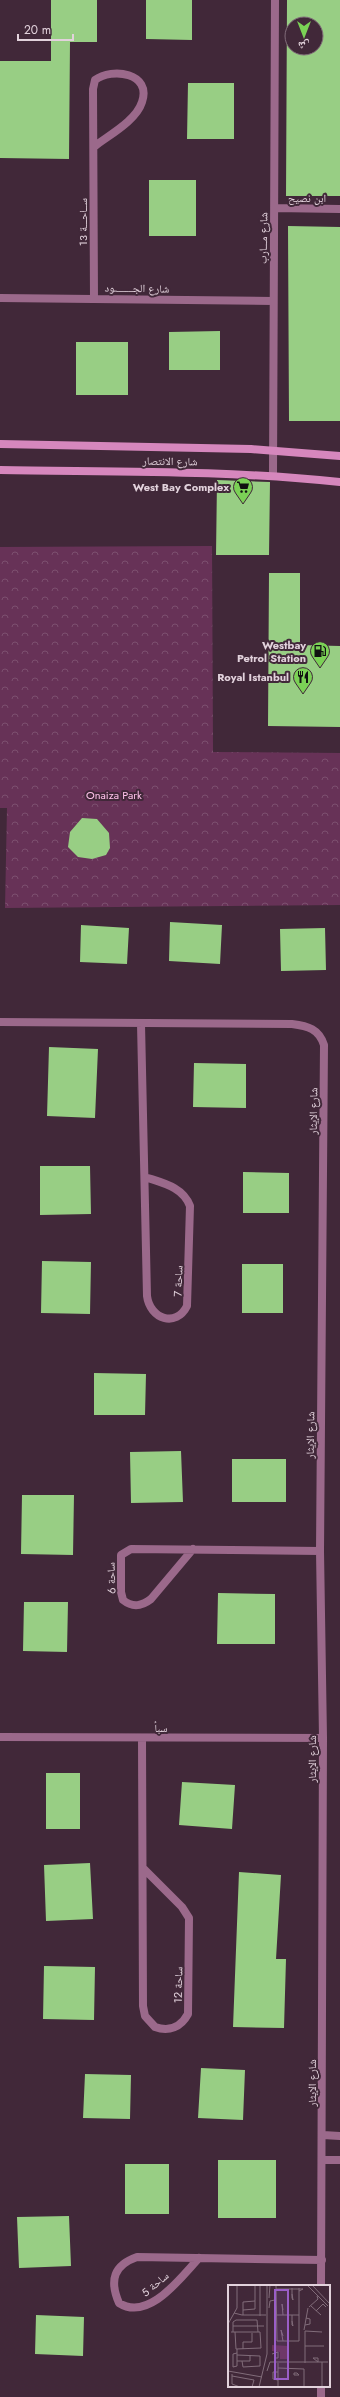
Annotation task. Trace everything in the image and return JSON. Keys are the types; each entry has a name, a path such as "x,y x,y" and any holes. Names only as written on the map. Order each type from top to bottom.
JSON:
{"street":[{"name":"شارع مـــارب","path":"274,475 275,0"},
{"name":"ســاحـــة 13","path":"94,299 95,80 102,75 113,72 135,78 141,84 144,93 137,111 95,146"},
{"name":"ابن نصيح","path":"275,208 340,209"},
{"name":"شارع الجــــــــود","path":"0,298 274,300"},
{"name":"شارع الانتصار","path":"0,444 154,446 273,451 340,456"},
{"name":"شارع الانتصار","path":"0,470 200,472 274,475 340,482"},
{"name":"شارع الإيثار","path":"0,1022 292,1024 307,1026 322,1037 325,1055 320,1551 323,1738 323,2135 321,2285"},
{"name":"ساحة 7","path":"141,1024 148,1306 154,1314 169,1318 176,1317 183,1314 187,1306 190,1206 187,1197 181,1192 145,1177"},
{"name":"ساحة 6","path":"193,1549 151,1599 144,1604 137,1606 123,1600 120,1564 121,1555 131,1549 193,1549 320,1551"},
{"name":"سبأ","path":"0,1737 142,1739 323,1738"},
{"name":"ساحة 12","path":"142,1739 145,2016 155,2027 169,2029 178,2026 188,2014 189,1918 182,1907 144,1869"},
{"path":"323,2135 340,2136"},
{"path":"322,2160 340,2160"},
{"name":"ساحة 5","path":"200,2258 154,2302 135,2308 125,2307 119,2303 115,2283 116,2272 120,2264 125,2261 148,2256 322,2260"}],"green space":[{"name":"Onaiza Park","path":"212,546 213,752 340,753 340,905 5,908 7,808 0,808 0,547"}],"building":[{"path":"51,0 97,0 97,42 70,42 69,159 0,158 0,61 51,61"},
{"path":"146,0 192,0 192,40 146,39"},
{"path":"287,0 340,0 340,196 286,196 287,56 324,56 324,16 287,16"},
{"path":"188,83 234,83 234,139 187,139"},
{"path":"149,180 196,180 196,236 149,236"},
{"path":"288,226 340,227 340,421 289,421"},
{"path":"220,331 220,370 169,370 169,332"},
{"path":"76,342 128,342 128,395 76,395"},
{"name":"West Bay Complex","path":"217,480 270,482 269,555 216,555"},
{"path":"269,573 300,573 300,645 340,646 340,727 268,726"},
{"path":"82,818 97,819 109,833 110,848 106,855 92,859 78,857 68,847 70,832"},
{"path":"170,922 222,925 220,964 169,961"},
{"path":"81,925 129,928 127,964 80,962"},
{"path":"325,928 326,970 281,971 280,929"},
{"path":"49,1047 98,1049 95,1118 47,1116"},
{"path":"194,1063 246,1064 246,1108 193,1107"},
{"path":"40,1166 90,1166 91,1214 40,1215"},
{"path":"243,1172 289,1173 289,1213 243,1213"},
{"path":"42,1261 91,1262 90,1314 41,1313"},
{"path":"242,1264 283,1264 283,1313 242,1313"},
{"path":"94,1373 146,1374 145,1415 94,1415"},
{"path":"181,1451 183,1502 131,1503 130,1452"},
{"path":"232,1459 286,1459 286,1502 232,1502"},
{"path":"22,1495 74,1495 73,1555 21,1554"},
{"path":"218,1593 275,1594 275,1644 217,1644"},
{"path":"24,1602 68,1602 67,1652 23,1651"},
{"path":"46,1773 80,1773 80,1829 46,1829"},
{"path":"182,1782 235,1785 232,1829 179,1825"},
{"path":"90,1863 93,1919 46,1921 44,1865"},
{"path":"239,1872 281,1875 276,1959 286,1959 284,2028 233,2027"},
{"path":"44,1966 95,1967 94,2020 43,2019"},
{"path":"201,2068 245,2070 243,2120 198,2118"},
{"path":"85,2074 131,2075 130,2119 83,2118"},
{"path":"218,2160 276,2160 276,2218 218,2218"},
{"path":"125,2164 169,2164 169,2214 125,2214"},
{"path":"69,2216 71,2266 19,2268 17,2217"},
{"path":"36,2315 84,2317 83,2356 35,2354"}],"place":[{"name":"West Bay Complex","path":"243,504"},
{"name":"Westbay Petrol Station","path":"320,668"},
{"name":"Royal Istanbul","path":"303,694"}]}
